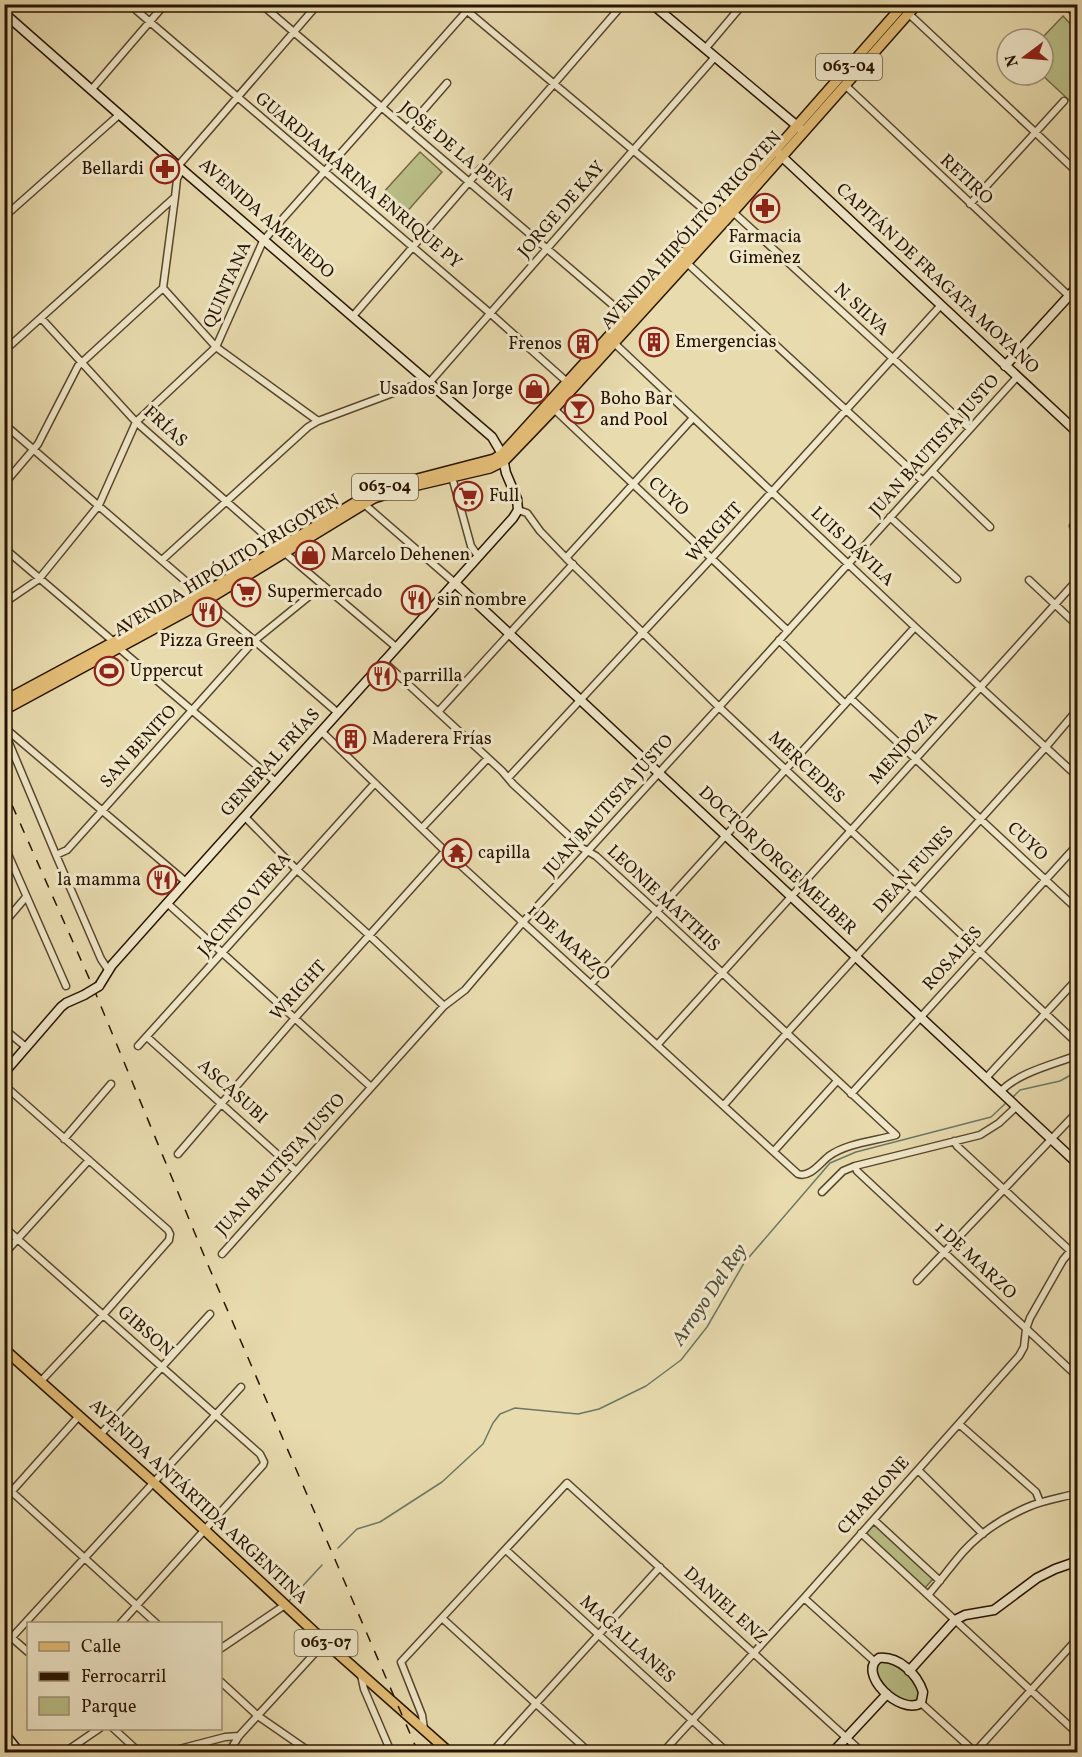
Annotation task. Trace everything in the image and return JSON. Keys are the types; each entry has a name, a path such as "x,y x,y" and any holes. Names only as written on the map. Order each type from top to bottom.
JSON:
{"main road":[{"name":"AVENIDA HIPÓLITO YRIGOYEN","path":"801,129 903,8 917,4"},
{"name":"AVENIDA HIPÓLITO YRIGOYEN","path":"630,319 715,219 845,85 903,8"},
{"name":"AVENIDA HIPÓLITO YRIGOYEN","path":"4,710 204,597 371,493 394,484 503,458 566,381 687,263 733,212 778,153"},
{"name":"AVENIDA HIPÓLITO YRIGOYEN","path":"282,550 387,493 490,468 554,409 610,340"},
{"name":"AVENIDA HIPÓLITO YRIGOYEN","path":"4,701 117,646"},
{"name":"AVENIDA ANTÁRTIDA ARGENTINA","path":"4,1348 153,1482 325,1642 449,1752"}],"street":[{"name":"GUARDIAMARINA ENRIQUE PY","path":"129,4 237,99 414,247 566,381"},
{"path":"92,89 165,4"},
{"name":"JOSÉ DE LA PEÑA","path":"261,4 630,319"},
{"path":"4,484 33,449 76,369 163,288 180,167 318,4"},
{"path":"459,4 715,219"},
{"name":"QUINTANA","path":"4,603 39,579 99,505 136,422 216,347 264,240 473,4"},
{"path":"353,316 623,4"},
{"path":"652,4 801,129"},
{"path":"705,49 743,4"},
{"path":"1065,4 1077,16"},
{"path":"903,8 1077,173"},
{"name":"AVENIDA AMENEDO","path":"5,15 492,437 503,458"},
{"name":"JORGE DE KAY","path":"162,560 308,427 318,421 428,381 491,314 715,57"},
{"path":"407,129 447,83"},
{"name":"RETIRO","path":"845,85 1069,296"},
{"path":"970,204 1064,101"},
{"path":"4,217 120,114"},
{"name":"CAPITÁN DE FRAGATA MOYANO","path":"778,153 1077,433"},
{"path":"4,351 175,197"},
{"name":"N. SILVA","path":"733,212 970,429"},
{"path":"687,263 923,481"},
{"path":"1005,366 1077,286"},
{"path":"163,288 216,347 318,421"},
{"name":"WRIGHT","path":"508,778 711,559 941,305"},
{"name":"FRÍAS","path":"41,318 136,422 396,647"},
{"name":"LUIS DÁVILA","path":"610,340 1077,777"},
{"name":"JUAN BAUTISTA JUSTO","path":"222,1254 444,1006 465,990 523,922 1017,377"},
{"name":"CUYO","path":"554,409 788,631"},
{"path":"566,558 693,418"},
{"path":"4,424 338,713"},
{"path":"503,458 506,473 517,499 518,510"},
{"path":"932,471 990,527"},
{"path":"452,477 471,546 478,556"},
{"path":"364,504 454,583"},
{"name":"GENERAL FRÍAS","path":"4,1072 66,1003 99,986 167,903 518,510"},
{"name":"MERCEDES","path":"518,510 526,513 566,558 643,633 1077,1044"},
{"path":"890,517 957,579"},
{"path":"4,548 276,782"},
{"path":"438,712 573,564"},
{"name":"MENDOZA","path":"658,1044 1077,579"},
{"path":"1029,580 1077,626"},
{"name":"DOCTOR JORGE MELBER","path":"454,583 1077,1164"},
{"name":"SAN BENITO","path":"56,855 67,850 254,641 322,585"},
{"path":"591,984 915,627"},
{"name":"CUYO","path":"779,640 915,758 1077,910"},
{"name":"LEONIE MATTHIS","path":"383,661 574,840 596,856 896,1135 840,1150 810,1173 798,1174"},
{"name":"DEAN FUNES","path":"724,1105 1046,748 1077,709"},
{"path":"4,729 186,882"},
{"path":"4,729 101,960 109,971"},
{"name":"1 DE MARZO","path":"321,732 445,851 798,1174"},
{"path":"422,828 488,758"},
{"name":"JACINTO VIERA","path":"138,1046 375,783"},
{"path":"245,817 296,869 444,1006"},
{"name":"ROSALES","path":"851,1094 1077,844"},
{"path":"4,845 66,986"},
{"name":"WRIGHT","path":"178,1154 295,1018 445,851"},
{"path":"4,923 26,897"},
{"path":"167,903 370,1087"},
{"path":"986,1078 1077,978"},
{"path":"4,1029 26,1047"},
{"name":"ASCASUBI","path":"147,1037 296,1171"},
{"path":"1002,1094 1008,1084 1017,1078 1077,1055"},
{"path":"774,1151 837,1082"},
{"path":"64,1138 111,1084"},
{"path":"4,1085 170,1234 169,1240 41,1381"},
{"path":"822,1192 843,1171 855,1166 973,1137 987,1131 999,1124 1014,1105"},
{"path":"917,1281 1077,1111"},
{"path":"954,1141 1077,1258"},
{"path":"4,1254 89,1160"},
{"name":"1 DE MARZO","path":"855,1166 857,1171 944,1253 1077,1374"},
{"name":"GIBSON","path":"4,1227 260,1454 263,1465 205,1531"},
{"name":"CHARLONE","path":"663,1752 804,1598 1022,1352 1030,1318 1069,1251 1077,1242"},
{"path":"100,1435 210,1314"},
{"path":"4,1646 241,1387"},
{"path":"4,1500 79,1416"},
{"path":"959,1424 1036,1492 1040,1502"},
{"path":"918,1470 983,1534"},
{"name":"DANIEL ENZ","path":"506,1550 567,1484 862,1752"},
{"path":"12,1492 156,1622"},
{"path":"928,1595 964,1551 983,1534 1018,1512 1040,1502 1075,1494 1077,1513"},
{"path":"874,1520 940,1581"},
{"path":"121,1622 205,1531"},
{"path":"861,1533 1077,1734"},
{"path":"424,1729 422,1715 401,1662 506,1550"},
{"name":"MAGALLANES","path":"506,1550 727,1752"},
{"path":"909,1671 955,1620 965,1615 994,1610 1037,1578 1077,1561"},
{"path":"492,1752 660,1568"},
{"path":"804,1598 874,1661"},
{"path":"222,1648 285,1605"},
{"path":"442,1618 589,1752"},
{"path":"4,1631 27,1651"},
{"path":"921,1703 975,1752 1077,1638"},
{"path":"229,1752 239,1736 325,1642"},
{"path":"879,1658 890,1659 909,1671 921,1687 923,1698 916,1706 905,1705 887,1694 874,1677 872,1666 879,1658"},
{"path":"361,1674 364,1689 390,1752"},
{"path":"222,1683 258,1716 310,1752"},
{"path":"833,1752 887,1694"},
{"path":"65,1752 97,1730"},
{"path":"115,1730 139,1752"},
{"path":"4,1733 18,1752"},
{"path":"168,1752 225,1737 239,1736"}],"green space":[{"path":"1063,16 1077,31 1077,52 1071,59 1077,66 1077,93 1070,101 1055,87 1055,27 1052,27"},
{"path":"420,152 442,172 404,215 382,194"},
{"path":"874,1524 933,1579 925,1588 866,1533"},
{"path":"883,1661 903,1670 913,1680 917,1686 918,1700 906,1701 885,1688 877,1672 877,1663"}],"waterway":[{"name":"Arroyo Del Rey","path":"1013,1097 1020,1090 1060,1081 1078,1071"},
{"name":"Arroyo Del Rey","path":"338,1548 357,1529 380,1522 442,1482 483,1444 500,1414 515,1408 578,1414 599,1409 646,1386 681,1360 707,1327 744,1263 830,1163 856,1152 991,1117 1007,1102"},
{"name":"Arroyo Del Rey","path":"288,1602 322,1565"}],"railway":[{"path":"4,787 93,987 208,1265 418,1752"}],"place":[{"name":"Bellardi","path":"165,169"},
{"name":"Farmacia Gimenez","path":"765,208"},
{"name":"Emergencias","path":"654,342"},
{"name":"Frenos","path":"583,344"},
{"name":"Usados San Jorge","path":"534,389"},
{"name":"Boho Bar and Pool","path":"579,409"},
{"name":"Full","path":"468,496"},
{"name":"Marcelo Dehenen","path":"310,555"},
{"name":"Supermercado","path":"246,592"},
{"name":"sin nombre","path":"416,600"},
{"name":"Pizza Green","path":"207,612"},
{"name":"Uppercut","path":"109,671"},
{"name":"parrilla","path":"382,676"},
{"name":"Maderera Frías","path":"351,739"},
{"name":"capilla","path":"457,853"},
{"name":"la mamma","path":"162,880"}]}
